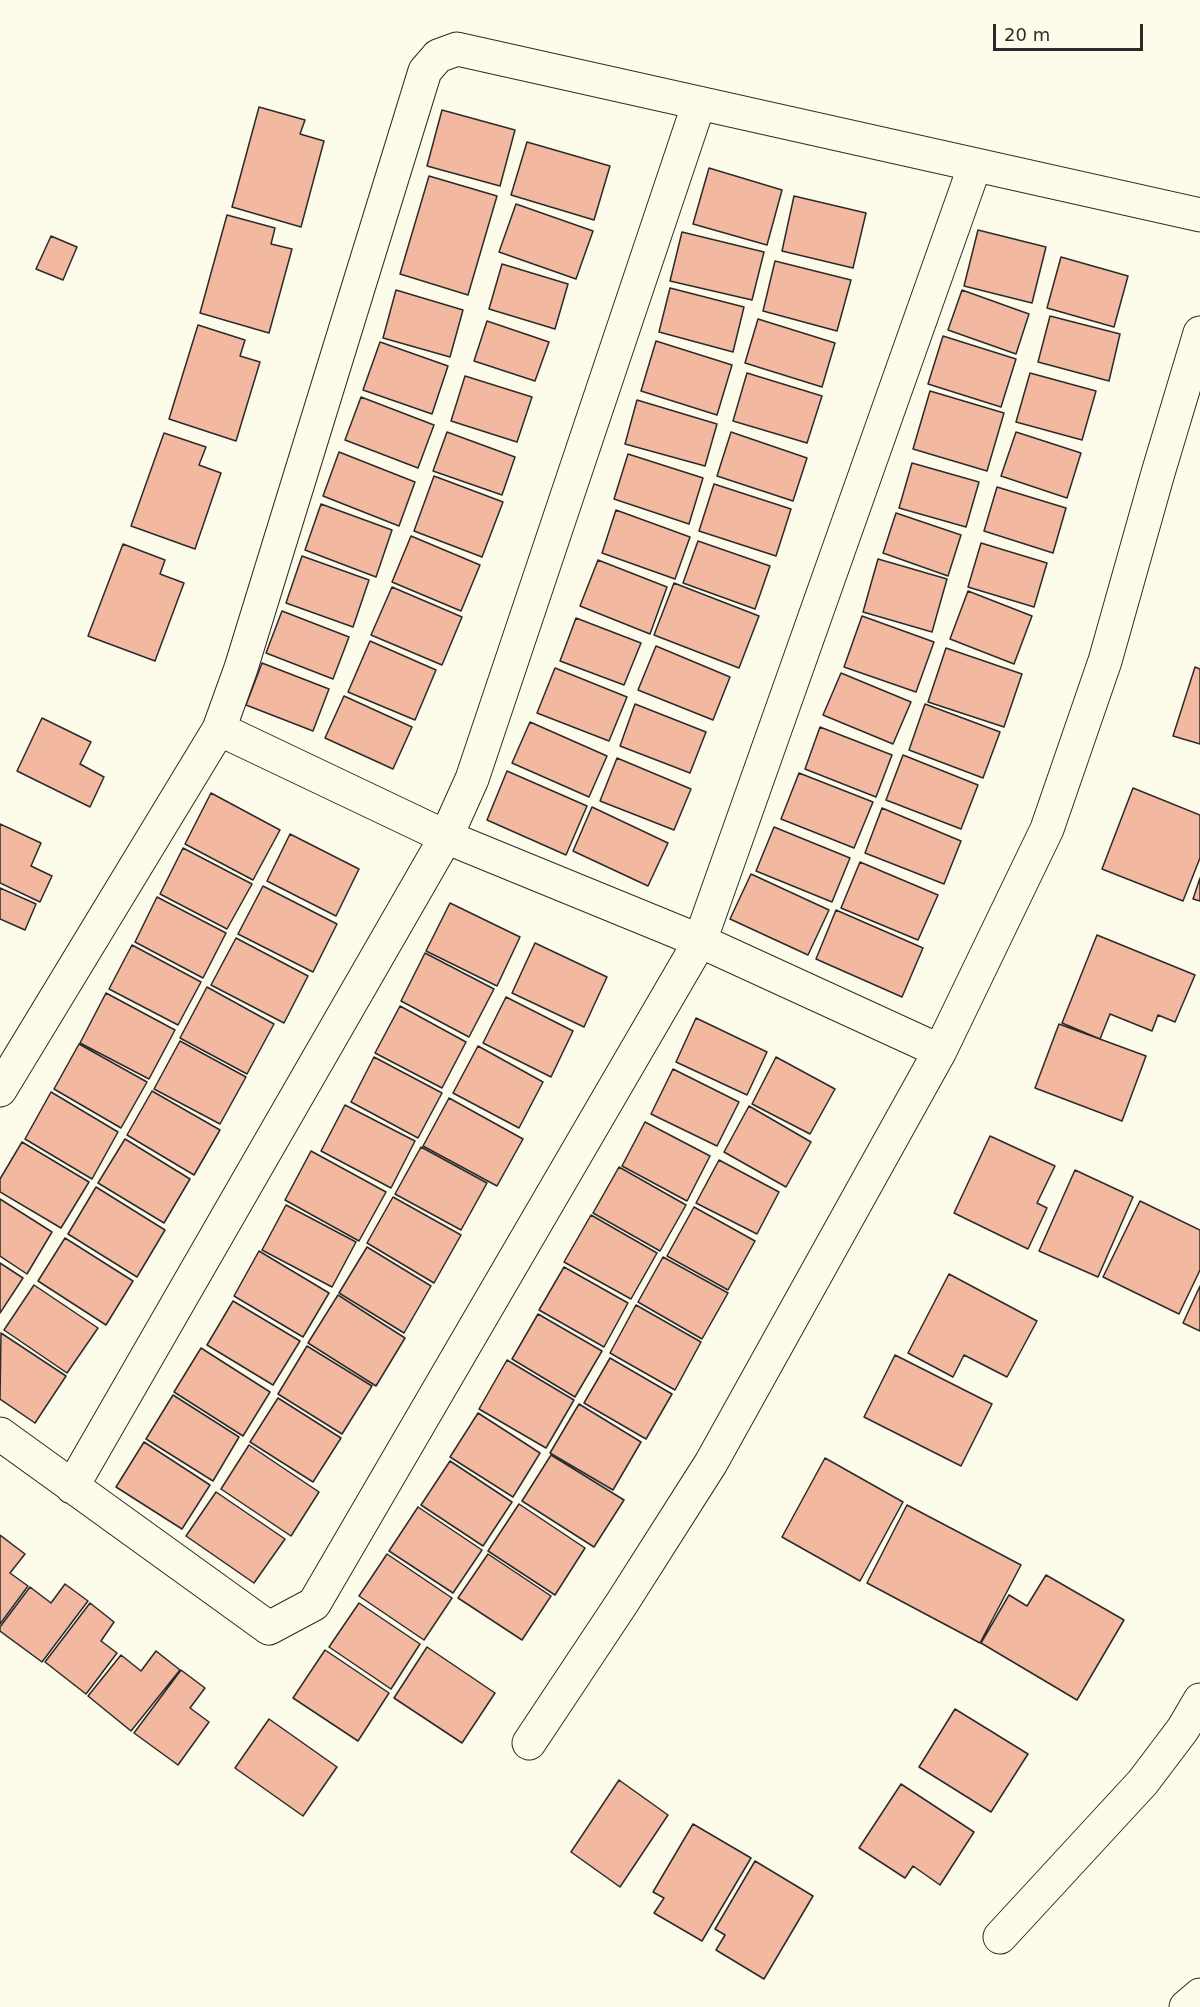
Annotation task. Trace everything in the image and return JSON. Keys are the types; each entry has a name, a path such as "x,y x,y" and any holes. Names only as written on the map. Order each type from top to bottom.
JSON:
{"street":[{"path":"0,1090 219,729 241,668 425,70 438,56 457,49 1200,215"},
{"path":"72,1487 446,837 472,779 699,103"},
{"path":"0,1434 269,1628 314,1604 700,940 975,165"},
{"path":"529,1743 711,1463 940,1051 1047,829 1105,661 1200,333"},
{"path":"219,729 446,837 700,940 940,1051"},
{"path":"1000,1937 1143,1782 1183,1729 1200,1700"},
{"path":"1186,2007 1200,1995"}],"building":[{"path":"259,107 305,120 300,134 324,141 301,227 232,207"},
{"path":"442,110 515,130 500,186 427,166"},
{"path":"527,142 610,166 594,220 511,195"},
{"path":"709,168 782,190 767,245 693,224"},
{"path":"429,176 497,196 468,295 400,274"},
{"path":"794,196 866,213 853,268 782,251"},
{"path":"516,204 593,231 576,279 499,252"},
{"path":"227,215 275,228 271,244 292,249 269,333 200,313"},
{"path":"978,230 1046,247 1032,303 964,286"},
{"path":"682,232 764,252 752,300 670,281"},
{"path":"51,236 77,247 63,280 36,269"},
{"path":"1061,257 1128,276 1114,327 1047,308"},
{"path":"775,261 851,280 837,331 763,311"},
{"path":"502,264 568,284 555,329 489,309"},
{"path":"670,288 744,307 733,352 659,332"},
{"path":"396,290 463,310 450,357 383,338"},
{"path":"962,290 1029,314 1016,354 948,330"},
{"path":"1050,316 1120,334 1109,381 1038,362"},
{"path":"758,319 835,343 822,387 745,363"},
{"path":"487,321 549,342 535,381 474,361"},
{"path":"198,325 245,340 240,356 260,362 236,441 169,419"},
{"path":"943,336 1016,359 1001,407 928,384"},
{"path":"656,341 732,365 717,415 641,391"},
{"path":"380,342 448,366 432,414 363,390"},
{"path":"747,373 822,396 807,443 733,421"},
{"path":"1030,373 1096,391 1082,440 1016,422"},
{"path":"465,376 532,397 517,442 451,421"},
{"path":"930,391 1004,413 987,471 913,449"},
{"path":"361,397 434,425 418,468 345,440"},
{"path":"637,400 717,424 705,466 625,444"},
{"path":"447,432 515,457 502,495 433,471"},
{"path":"731,432 807,458 793,501 717,476"},
{"path":"1016,432 1081,453 1067,498 1001,476"},
{"path":"164,433 206,447 199,465 221,473 195,549 131,526"},
{"path":"339,452 415,482 399,526 323,496"},
{"path":"628,454 703,478 689,524 614,499"},
{"path":"912,463 979,482 966,527 899,508"},
{"path":"434,476 503,502 482,557 414,531"},
{"path":"714,484 791,509 776,556 699,531"},
{"path":"997,487 1066,508 1053,553 984,531"},
{"path":"321,504 392,530 376,577 305,550"},
{"path":"616,510 690,537 675,579 602,553"},
{"path":"896,513 961,535 948,576 883,553"},
{"path":"411,536 480,565 461,611 392,582"},
{"path":"698,541 770,566 755,609 683,583"},
{"path":"981,543 1047,563 1034,607 968,587"},
{"path":"123,544 165,560 160,574 184,583 155,661 88,636"},
{"path":"302,556 369,580 353,627 286,603"},
{"path":"878,559 947,579 932,632 863,612"},
{"path":"598,560 667,587 650,634 580,606"},
{"path":"674,583 759,616 739,668 654,635"},
{"path":"392,587 462,617 442,665 371,635"},
{"path":"968,591 1032,616 1014,664 950,639"},
{"path":"282,611 349,637 333,679 266,653"},
{"path":"862,616 934,642 916,692 844,667"},
{"path":"576,618 641,643 624,685 560,661"},
{"path":"370,641 436,670 415,720 348,692"},
{"path":"656,646 730,677 713,720 638,690"},
{"path":"946,648 1022,674 1004,727 928,702"},
{"path":"262,663 329,689 313,731 246,705"},
{"path":"1195,667 1200,669 1200,744 1173,736"},
{"path":"555,668 627,697 609,741 537,713"},
{"path":"841,673 911,702 893,744 823,715"},
{"path":"344,696 412,727 393,769 325,738"},
{"path":"635,704 706,732 690,773 620,746"},
{"path":"925,704 1000,732 983,778 909,750"},
{"path":"42,718 91,742 80,764 104,777 90,807 17,771"},
{"path":"530,722 607,756 589,797 512,763"},
{"path":"820,727 892,755 876,797 805,769"},
{"path":"903,755 978,785 961,829 886,800"},
{"path":"617,758 691,789 674,830 600,801"},
{"path":"507,771 587,806 566,855 487,820"},
{"path":"799,773 873,802 854,848 781,819"},
{"path":"1133,788 1200,815 1200,858 1183,901 1102,869"},
{"path":"211,793 280,830 253,880 185,844"},
{"path":"592,807 668,843 648,886 573,851"},
{"path":"882,808 961,841 944,884 865,853"},
{"path":"0,824 41,843 31,866 52,876 40,902 0,883"},
{"path":"774,827 850,858 832,902 756,871"},
{"path":"290,834 359,869 336,916 267,881"},
{"path":"183,848 252,884 227,929 160,894"},
{"path":"860,862 938,895 918,940 841,908"},
{"path":"751,874 829,910 808,955 730,919"},
{"path":"1200,878 1200,901 1193,899"},
{"path":"263,886 337,924 313,972 238,934"},
{"path":"0,888 36,904 25,930 0,919"},
{"path":"157,897 226,933 203,978 135,942"},
{"path":"450,903 520,937 497,986 426,951"},
{"path":"836,910 923,948 902,997 816,959"},
{"path":"1097,935 1195,975 1175,1022 1158,1015 1152,1031 1110,1014 1100,1039 1062,1023"},
{"path":"236,938 308,976 284,1023 211,985"},
{"path":"535,943 607,977 584,1027 512,993"},
{"path":"132,945 201,982 178,1025 109,989"},
{"path":"425,953 494,989 469,1037 401,1001"},
{"path":"207,987 274,1024 247,1074 180,1038"},
{"path":"106,993 175,1030 149,1079 80,1043"},
{"path":"506,997 573,1031 551,1077 483,1043"},
{"path":"400,1006 466,1042 442,1088 375,1053"},
{"path":"696,1018 767,1052 747,1095 676,1062"},
{"path":"1059,1024 1146,1056 1122,1121 1035,1088"},
{"path":"180,1041 246,1077 220,1124 154,1089"},
{"path":"79,1044 147,1082 121,1128 54,1089"},
{"path":"478,1046 543,1082 519,1128 453,1093"},
{"path":"374,1057 442,1093 418,1138 351,1102"},
{"path":"776,1057 835,1089 810,1134 752,1104"},
{"path":"673,1069 739,1102 717,1146 651,1114"},
{"path":"152,1091 220,1130 194,1175 127,1135"},
{"path":"51,1092 118,1132 92,1179 25,1139"},
{"path":"449,1098 523,1139 497,1186 423,1146"},
{"path":"345,1105 415,1141 391,1188 321,1151"},
{"path":"749,1106 811,1142 786,1187 724,1152"},
{"path":"645,1122 710,1156 687,1201 622,1166"},
{"path":"990,1136 1055,1166 1037,1203 1047,1208 1028,1249 954,1213"},
{"path":"125,1139 190,1179 164,1223 98,1183"},
{"path":"22,1142 89,1182 61,1228 0,1192 0,1179"},
{"path":"421,1147 487,1183 461,1230 395,1194"},
{"path":"311,1151 386,1192 359,1241 285,1200"},
{"path":"719,1160 779,1192 757,1234 696,1203"},
{"path":"619,1167 686,1205 660,1251 593,1213"},
{"path":"1075,1170 1133,1197 1098,1277 1039,1251"},
{"path":"96,1187 165,1230 137,1277 68,1234"},
{"path":"393,1197 461,1235 434,1283 367,1243"},
{"path":"0,1199 52,1232 27,1274 0,1256"},
{"path":"1140,1201 1200,1230 1200,1270 1179,1314 1103,1277"},
{"path":"286,1205 356,1242 332,1287 262,1250"},
{"path":"694,1207 755,1241 728,1290 667,1256"},
{"path":"591,1215 657,1253 631,1299 564,1262"},
{"path":"65,1238 133,1281 106,1325 38,1281"},
{"path":"367,1247 431,1286 404,1333 339,1293"},
{"path":"259,1251 329,1293 303,1337 234,1296"},
{"path":"663,1257 728,1293 702,1339 638,1302"},
{"path":"0,1263 23,1278 0,1313"},
{"path":"564,1267 628,1303 604,1347 539,1310"},
{"path":"949,1274 1037,1321 1007,1377 964,1355 953,1377 908,1353"},
{"path":"34,1285 98,1328 67,1373 4,1330"},
{"path":"1200,1286 1200,1331 1183,1323"},
{"path":"338,1295 405,1338 376,1386 308,1343"},
{"path":"233,1301 300,1341 273,1385 207,1345"},
{"path":"636,1305 701,1342 675,1390 610,1353"},
{"path":"538,1314 602,1351 575,1397 512,1359"},
{"path":"1,1333 66,1376 35,1423 0,1399"},
{"path":"307,1346 372,1386 342,1434 278,1394"},
{"path":"201,1348 270,1392 243,1436 174,1392"},
{"path":"895,1355 992,1404 961,1466 864,1417"},
{"path":"610,1358 672,1394 646,1439 584,1403"},
{"path":"507,1360 574,1400 546,1448 479,1409"},
{"path":"173,1395 239,1437 213,1481 146,1439"},
{"path":"278,1398 341,1438 313,1482 250,1442"},
{"path":"579,1404 641,1442 613,1490 550,1453"},
{"path":"478,1413 540,1453 513,1497 450,1457"},
{"path":"144,1442 210,1485 182,1529 116,1487"},
{"path":"249,1445 319,1492 291,1536 221,1489"},
{"path":"551,1455 624,1500 594,1547 522,1501"},
{"path":"825,1458 903,1502 860,1581 782,1537"},
{"path":"450,1461 512,1502 483,1546 421,1505"},
{"path":"216,1492 285,1539 254,1583 186,1536"},
{"path":"519,1504 585,1548 555,1595 488,1551"},
{"path":"907,1505 1021,1565 980,1643 867,1583"},
{"path":"418,1507 482,1550 453,1593 389,1551"},
{"path":"0,1535 25,1554 10,1573 28,1586 0,1624"},
{"path":"387,1554 452,1598 424,1640 359,1596"},
{"path":"488,1554 551,1596 522,1640 458,1598"},
{"path":"1046,1575 1124,1620 1077,1700 981,1643 1009,1595 1027,1606"},
{"path":"65,1584 88,1601 42,1662 0,1631 0,1627 30,1587 51,1603"},
{"path":"90,1603 114,1622 101,1641 117,1653 86,1694 45,1662"},
{"path":"359,1603 420,1644 391,1689 329,1647"},
{"path":"427,1647 495,1693 462,1743 394,1698"},
{"path":"325,1650 389,1693 358,1741 293,1698"},
{"path":"156,1651 180,1670 131,1731 88,1696 121,1655 141,1671"},
{"path":"181,1670 205,1688 190,1708 209,1722 178,1765 134,1733"},
{"path":"955,1709 1028,1754 991,1812 919,1767"},
{"path":"269,1719 337,1767 303,1816 235,1768"},
{"path":"619,1780 668,1815 620,1887 571,1852"},
{"path":"901,1784 974,1832 940,1885 913,1866 905,1878 859,1848"},
{"path":"693,1824 751,1858 702,1941 654,1913 664,1898 653,1892"},
{"path":"755,1861 813,1896 764,1979 716,1950 725,1935 715,1929"}]}
